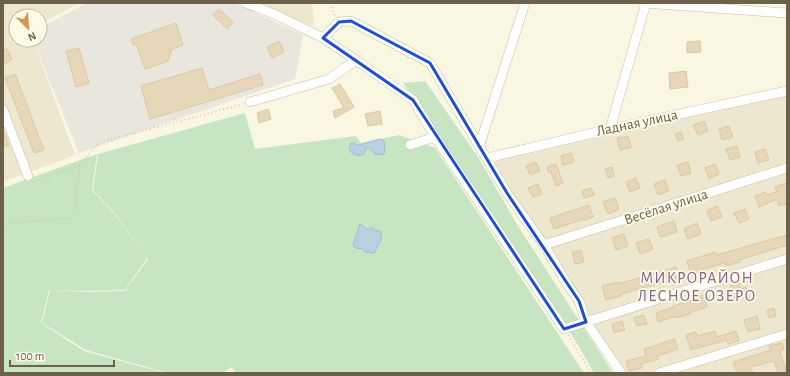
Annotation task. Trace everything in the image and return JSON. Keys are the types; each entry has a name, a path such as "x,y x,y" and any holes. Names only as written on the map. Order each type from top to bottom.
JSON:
{"street":[{"path":"246,3 276,15 323,38 412,100 435,137 564,329 787,259"},
{"path":"479,147 525,3"},
{"path":"610,129 645,3 787,13"},
{"path":"323,38 339,22 352,21 430,63 507,194 544,245 567,284 580,301 586,322 621,373"},
{"path":"250,102 329,79 356,60"},
{"name":"Ладная улица","path":"487,158 610,129 787,91"},
{"path":"3,110 28,180"},
{"path":"410,145 435,137"},
{"name":"Весёлая улица","path":"544,245 787,168"},
{"path":"659,373 787,334"}],"path":[{"path":"330,3 339,22"},
{"path":"3,228 10,223 74,218 80,165 98,143 250,102"},
{"path":"28,180 80,165"},
{"path":"564,329 591,373"}],"highlighted area":[{"path":"351,21 430,63 507,193 579,301 586,322 564,329 413,100 323,38 339,22"}],"shaded area":[{"path":"3,3 80,3 48,20 48,8 8,8 8,48 36,48 75,155 3,182"},
{"path":"87,3 235,3 303,35 295,79 79,153 36,48 48,48 48,24"},
{"path":"253,3 312,3 314,26"},
{"name":"МИКРОРАЙОН ЛЕСНОЕ ОЗЕРО","path":"787,94 787,373 621,373 493,161"}],"green space":[{"path":"425,81 478,157 518,226 613,373 594,373 578,345 403,83"},
{"path":"245,113 255,149 356,136 361,143 380,139 399,135 435,148 584,373 237,373 231,367 223,373 168,373 86,350 42,323 50,290 87,292 125,291 148,259 113,211 93,190 98,154","holes":["380,139 385,143 370,149 352,143 359,145"]},
{"path":"97,154 92,190 113,212 147,258 125,290 49,290 41,323 84,351 165,373 3,373 3,188"}],"water":[{"path":"380,139 384,141 384,154 376,154 367,147 364,154 359,155 354,154 349,150 351,143 359,145"},
{"path":"360,224 366,229 372,227 374,230 381,232 381,240 374,253 365,252 363,249 356,248 353,245"}],"building":[{"path":"219,9 233,22 227,29 213,15"},
{"path":"176,23 183,45 172,49 168,61 145,69 136,44 133,45 131,39"},
{"path":"279,41 284,52 272,58 267,47"},
{"path":"700,41 701,52 687,53 687,42"},
{"path":"79,48 89,83 76,87 66,51"},
{"path":"7,49 12,60 3,64 3,50"},
{"path":"202,68 209,90 260,74 263,85 150,119 141,86"},
{"path":"686,71 688,87 670,89 669,73"},
{"path":"15,74 44,150 34,153 5,78"},
{"path":"340,84 354,107 335,118 333,111 344,108 332,88"},
{"path":"268,109 271,119 259,123 257,113"},
{"path":"380,111 382,124 368,126 365,114"},
{"path":"704,121 708,131 698,135 693,125"},
{"path":"729,126 733,137 722,140 719,129"},
{"path":"3,130 9,145 3,147"},
{"path":"681,132 684,139 678,141 675,134"},
{"path":"628,136 631,147 620,150 617,138"},
{"path":"737,146 740,157 730,160 726,149"},
{"path":"765,149 769,160 758,163 755,152"},
{"path":"571,153 574,162 563,165 561,156"},
{"path":"536,162 540,171 530,175 526,166"},
{"path":"688,162 691,173 681,176 677,165"},
{"path":"556,164 563,183 556,186 551,172 549,173 547,167"},
{"path":"715,164 719,174 709,179 705,168"},
{"path":"612,167 614,176 608,178 605,169"},
{"path":"636,178 640,188 630,192 626,182"},
{"path":"665,180 669,191 658,195 654,184"},
{"path":"787,183 787,204 779,206 777,199 759,207 755,196 765,192 766,195 777,192 775,187"},
{"path":"538,184 542,194 533,197 528,188"},
{"path":"591,188 594,195 584,198 582,191"},
{"path":"615,198 619,209 608,214 603,202"},
{"path":"589,205 593,217 554,229 550,218"},
{"path":"717,206 722,217 711,221 707,211"},
{"path":"745,209 749,219 739,223 734,213"},
{"path":"674,221 677,232 660,237 657,227"},
{"path":"697,223 701,234 688,239 684,229"},
{"path":"624,234 628,246 616,250 612,238"},
{"path":"787,235 787,245 739,260 740,262 726,266 725,263 691,274 687,261 715,252 716,255"},
{"path":"649,239 653,249 640,254 636,243"},
{"path":"581,250 584,262 575,264 572,252"},
{"path":"676,267 679,278 621,294 621,296 606,300 602,286 618,282 618,284"},
{"path":"739,283 741,289 746,287 749,295 735,300 734,297 719,302 716,293 731,289 730,286"},
{"path":"704,295 707,307 689,313 690,314 676,318 676,316 658,322 656,313"},
{"path":"774,308 776,316 769,318 767,310"},
{"path":"644,315 647,324 637,326 634,318"},
{"path":"757,316 760,329 748,332 744,320"},
{"path":"622,321 625,330 614,333 612,324"},
{"path":"715,331 717,337 736,331 739,341 728,344 727,340 691,350 686,335 696,332 697,336"},
{"path":"675,339 678,349 657,356 658,359 641,364 642,368 629,371 626,361 646,356 644,349"},
{"path":"782,343 784,349 780,351 787,373 778,373 774,361 751,367 753,373 737,373 733,362 771,350 769,346"}],"district":[{"name":"МИКРОРАЙОН ЛЕСНОЕ ОЗЕРО","path":"697,287"}]}
